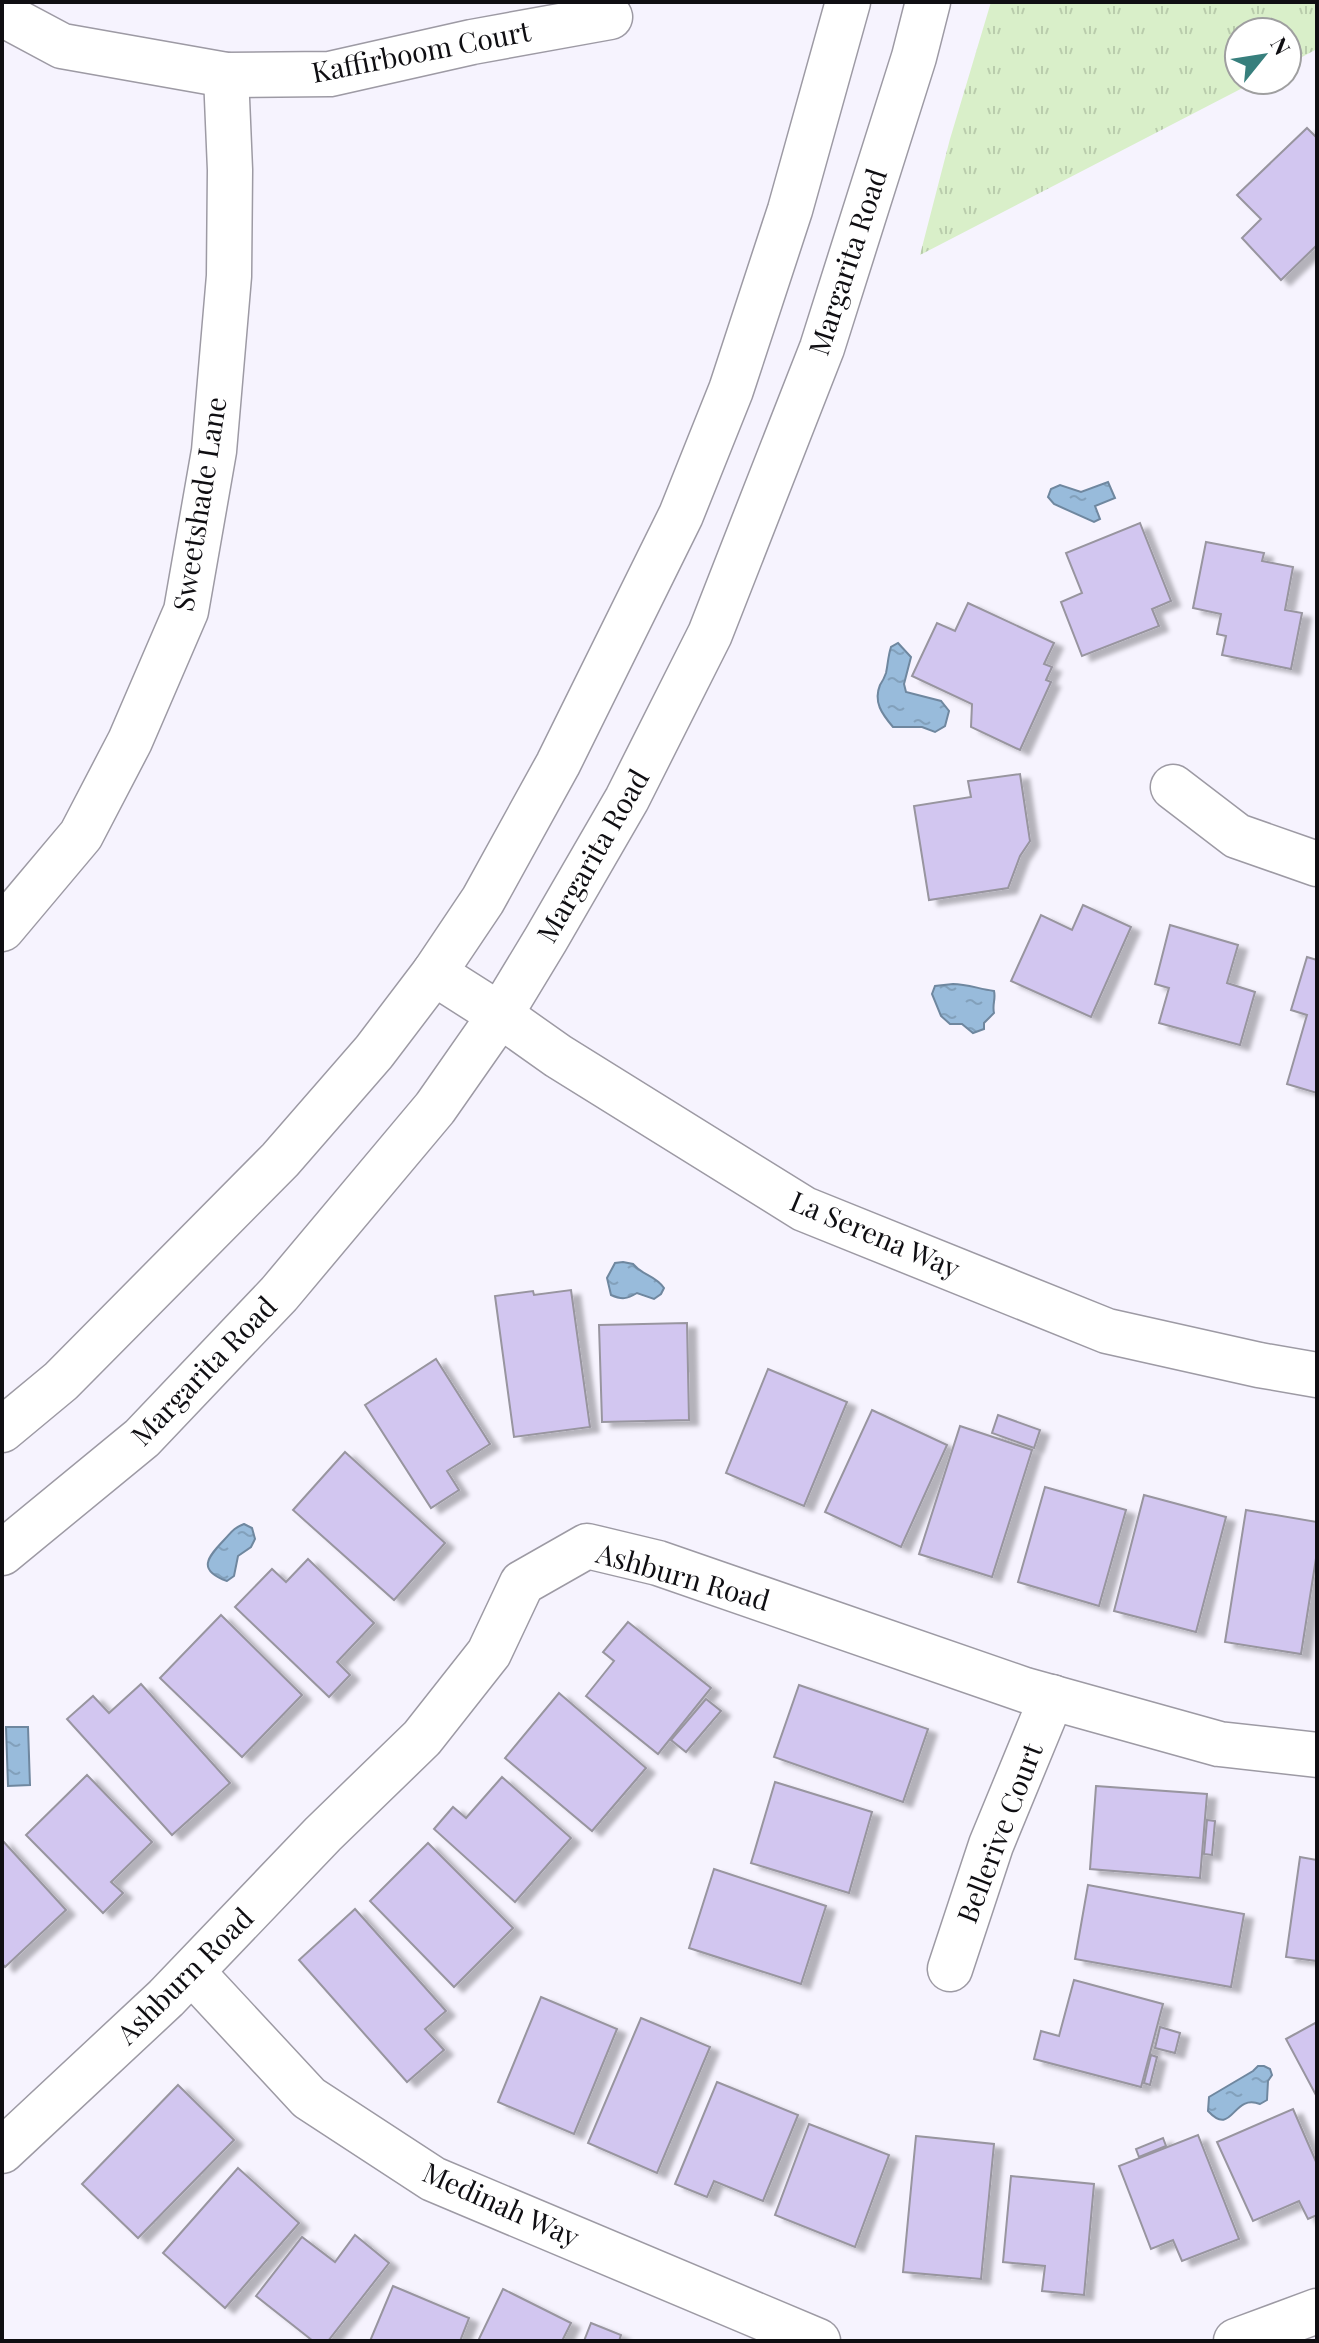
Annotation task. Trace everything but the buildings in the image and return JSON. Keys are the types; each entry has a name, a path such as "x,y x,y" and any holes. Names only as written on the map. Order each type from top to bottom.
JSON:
{"main road":[{"path":"2,1430 61,1381 280,1160 374,1052 434,973 483,900 558,764 681,515 731,390 785,225 848,2"},
{"name":"Margarita Road","path":"2,1553 142,1438 279,1294 435,1108 500,1015 627,799 710,634 822,348 914,57 928,2"},
{"name":"Kaffirboom Court","path":"2,14 62,46 226,75 330,74 472,42 610,17"},
{"name":"Sweetshade Lane","path":"2,929 81,835 130,741 186,611 214,451 229,276 230,170 226,75"},
{"path":"1173,787 1237,836 1317,864"},
{"name":"La Serena Way","path":"434,973 558,1056 804,1209 1107,1331 1317,1375"},
{"name":"Ashburn Road","path":"2,2151 192,1972 323,1834 422,1738 489,1653 522,1583 587,1546 658,1563 1010,1685 1219,1744 1317,1755"},
{"name":"Bellerive Court","path":"950,1969 991,1845 1052,1697"},
{"name":"Medinah Way","path":"192,1972 309,2098 433,2179 818,2341"},
{"path":"1236,2341 1317,2311"}],"green space":[{"path":"991,2 1317,2 1317,49 1303,56 1303,16 1223,16 1223,96 1227,96 920,255 950,139"}],"water":[{"path":"1108,482 1115,498 1095,506 1100,519 1094,522 1054,504 1048,497 1051,489 1060,485 1081,492"},
{"path":"898,643 911,657 904,684 906,692 941,701 949,711 945,726 935,732 922,727 893,727 880,708 878,691 886,673 891,647"},
{"path":"953,984 994,991 994,1013 984,1023 984,1029 973,1033 962,1024 950,1024 941,1016 932,994 935,986"},
{"path":"615,1263 633,1264 657,1280 664,1288 661,1294 654,1299 637,1293 624,1298 611,1295 607,1278"},
{"path":"244,1524 252,1528 255,1539 251,1547 238,1556 234,1576 227,1581 211,1572 208,1563 213,1552 237,1527"},
{"path":"6,1727 28,1727 30,1785 8,1786"},
{"path":"1258,2066 1270,2069 1272,2075 1268,2081 1267,2100 1260,2104 1244,2104 1223,2120 1208,2111 1209,2097"}]}
